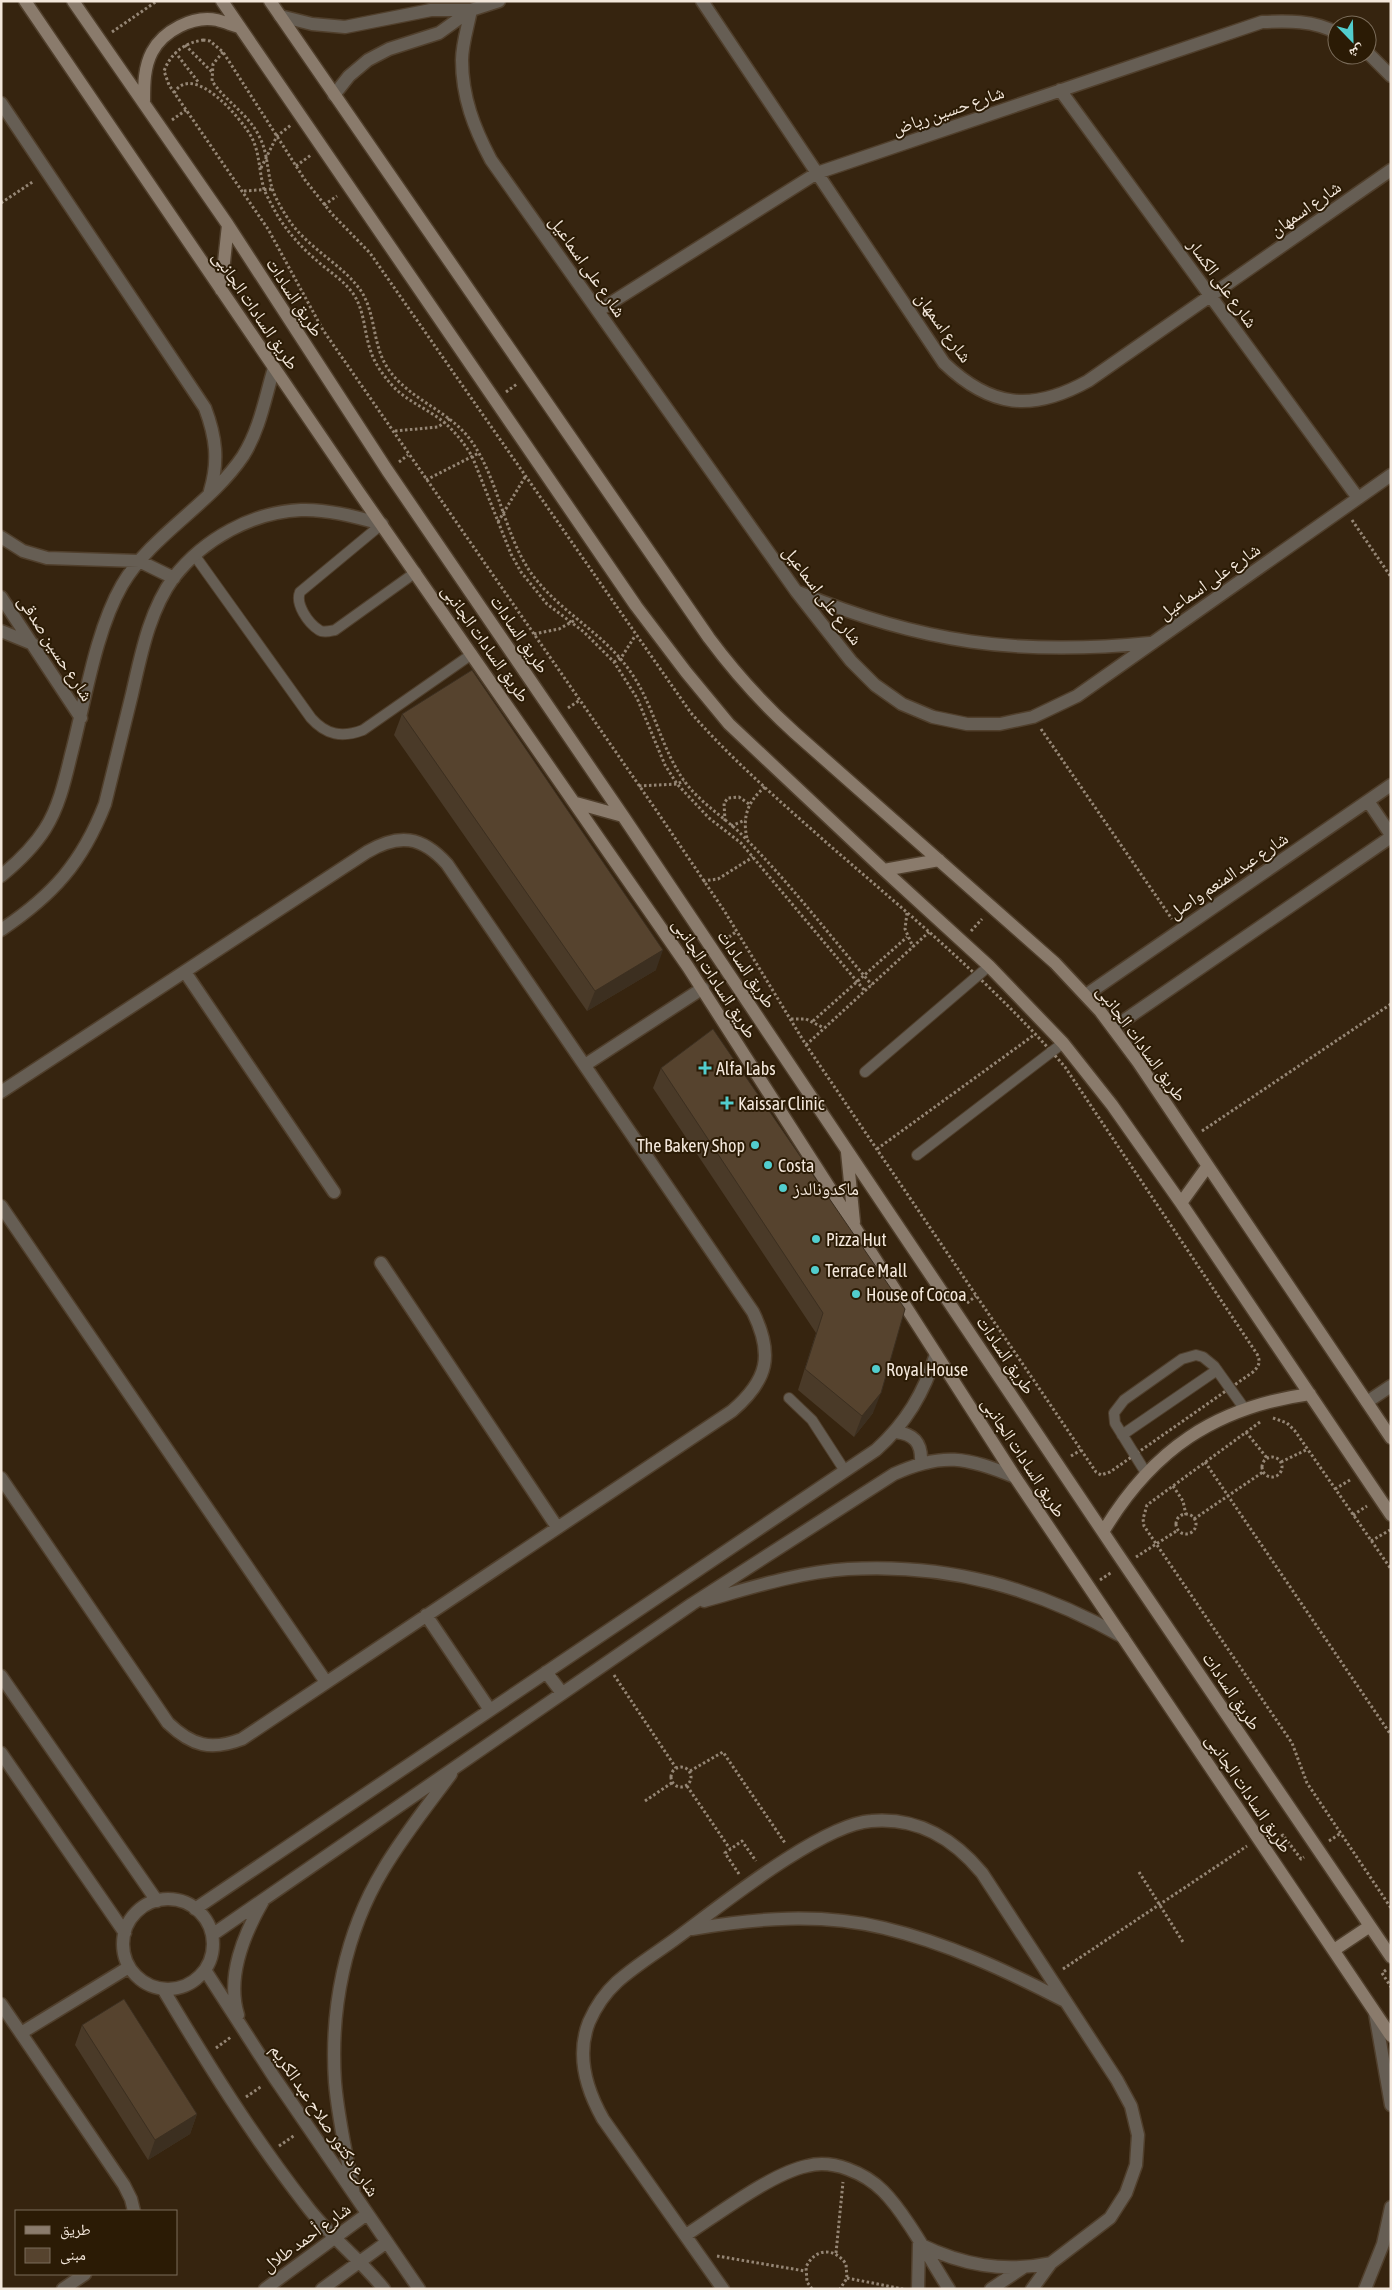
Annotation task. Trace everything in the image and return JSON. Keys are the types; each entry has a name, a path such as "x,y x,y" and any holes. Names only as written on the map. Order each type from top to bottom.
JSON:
{"main road":[{"name":"طريق السادات الجانبى","path":"25,1 274,368 703,988 1015,1477 1391,2036"},
{"name":"طريق السادات","path":"73,1 144,101 387,470 624,816 1103,1532 1391,1957"},
{"path":"222,1 636,606 686,672 729,724 989,966 1063,1043 1112,1105 1181,1203 1391,1515"},
{"name":"طريق السادات الجانبى","path":"270,1 698,622 735,672 795,734 1055,963 1086,994 1113,1028 1391,1438"},
{"path":"144,101 144,76 152,52 168,33 190,22 216,19 240,27"},
{"path":"221,290 228,226"},
{"path":"576,803 624,816"},
{"path":"884,870 939,860"},
{"path":"847,1150 854,1225"},
{"path":"1181,1203 1207,1167"},
{"path":"1103,1532 1125,1498 1146,1473 1192,1435 1244,1408 1274,1399 1310,1394"},
{"path":"1334,1950 1370,1926"}],"street":[{"path":"280,16 312,24 345,27 431,10 471,10 499,1"},
{"name":"شارع اسمهان","path":"702,1 944,363 963,381 986,394 1012,401 1039,400 1065,394 1088,381 1391,170"},
{"path":"334,94 349,76 368,60 389,49 439,33 471,10"},
{"name":"شارع على اسماعيل","path":"471,10 462,58 464,94 474,129 491,160 796,591 851,661 875,685 902,704 934,717 966,724 1000,724 1033,717 1077,696 1391,475"},
{"name":"شارع حسين رياض","path":"598,311 817,173 1262,22 1296,21 1327,29"},
{"path":"1377,62 1391,76"},
{"name":"شارع على الكسار","path":"1060,90 1358,498"},
{"path":"1,103 205,408 213,428 216,450 216,472 210,494"},
{"path":"1,876 33,847 56,807 108,616 123,584 139,562 210,494 237,463 254,436 274,368"},
{"path":"1,930 43,899 63,879 80,856 94,831 105,804 150,626 174,578 195,556 232,528 276,513 300,510 325,511 382,524"},
{"path":"1,536 23,551 47,558 139,562 174,578"},
{"path":"796,591 844,611 894,626 944,638 996,646 1048,649 1100,648 1152,642"},
{"name":"شارع حسين صدقى","path":"1,597 34,644 81,718"},
{"path":"1,631 34,644"},
{"name":"شارع عبد المنعم واصل","path":"1086,994 1391,785"},
{"path":"1113,1028 1391,836 1368,801"},
{"path":"1,1092 383,843 401,840 419,842 435,851 447,864 753,1312 763,1332 766,1355 761,1377 749,1396 732,1411 242,1739 227,1745 202,1744 180,1734 168,1723 1,1478"},
{"path":"185,972 334,1192"},
{"path":"585,1066 703,988"},
{"path":"1,1206 326,1682"},
{"path":"381,1263 556,1528"},
{"path":"195,1908 876,1450 896,1432 914,1408 928,1382 936,1354"},
{"path":"1367,1402 1391,1386"},
{"path":"896,1432 907,1433 917,1440 922,1450 920,1462"},
{"path":"212,1935 692,1604 894,1474 920,1462 953,1459 985,1464 1015,1477"},
{"path":"692,1604 798,1577 846,1569 892,1568 941,1572 1036,1595 1081,1613 1123,1637"},
{"path":"426,1615 490,1710"},
{"path":"546,1672 562,1693"},
{"path":"1,1676 157,1901"},
{"path":"1,1753 125,1933"},
{"path":"354,2194 335,2083 334,2038 338,1994 348,1951 363,1910 383,1870 457,1765"},
{"path":"723,2289 603,2119 591,2097 584,2073 584,2048 589,2023 600,2000 618,1981 765,1874 841,1828 870,1821 899,1821 924,1827 946,1838 966,1854 982,1873 1117,2080 1131,2106 1138,2135 1136,2165 1126,2193 1110,2218 1051,2262 1032,2289"},
{"path":"243,2029 234,2001 236,1974 241,1946 252,1920 266,1896"},
{"path":"157,1901 181,1901 195,1908 206,1920 212,1935 212,1954 205,1970 186,1985 163,1989 143,1982 129,1967 124,1950 125,1933 134,1916 148,1904 157,1901"},
{"path":"689,1929 736,1921 785,1918 834,1920 883,1928 933,1942 1023,1979 1066,2001"},
{"path":"21,2033 129,1967"},
{"name":"شارع دكتور صلاح عبد الكريم","path":"205,1970 274,2077 419,2289"},
{"path":"163,1989 204,2057 306,2207 361,2261 384,2289"},
{"path":"1,2004 124,2185 132,2199 134,2210"},
{"path":"1375,2013 1391,2106"},
{"path":"686,2236 780,2176 808,2165 835,2165 861,2174 883,2191 949,2289"},
{"path":"1365,2289 1383,2244 1391,2207"},
{"name":"شارع أحمد طلال","path":"264,2289 367,2214"},
{"path":"322,2289 387,2242"},
{"path":"919,2244 944,2256 970,2264 997,2268 1024,2267 1051,2262"},
{"path":"918,2289 919,2244"},
{"path":"991,2289 1024,2267"},
{"path":"63,2289 84,2275"}],"lane":[{"path":"382,524 300,592 298,598 301,609 318,630 335,630 416,572"},
{"path":"195,556 311,718 329,732 346,734 363,730 472,654"},
{"path":"865,1072 989,966"},
{"path":"917,1155 1063,1043"},
{"path":"1146,1473 1115,1424 1116,1408 1182,1359 1196,1355 1203,1357 1217,1370 1244,1408"},
{"path":"1122,1435 1217,1370"},
{"path":"789,1398 812,1420 845,1471"}],"path":[{"path":"100,40 157,1"},
{"path":"204,40 210,41 223,52 318,198 370,252 635,636 691,713 765,787 929,932 1036,1033 1052,1051 1075,1081 1257,1354 1260,1360 1258,1366 1230,1388 1106,1474 1096,1472 806,1045 703,881 639,786 323,330 268,229 244,191 174,93 164,72 175,52 185,45 204,40"},
{"path":"185,45 212,72"},
{"path":"175,52 199,84"},
{"path":"223,52 213,64 212,81 254,128 267,158 272,188 285,213 300,235 348,276 362,293 370,314 379,352 387,367 411,392 450,418 471,440 479,453 528,569 553,600 606,642 621,658 645,696 672,763 684,781 698,798 747,839 872,985"},
{"path":"204,86 212,81"},
{"path":"174,93 178,86 185,83 204,86 248,130 256,148 264,190 278,216 294,238 314,259 342,281 355,296 362,314 371,353 380,370 406,397 445,423 464,443 472,456 511,554 530,583 548,604 600,646 614,662 637,698 665,765 677,784 692,802 741,843 865,991"},
{"path":"260,169 277,136 302,118"},
{"path":"1,203 48,172"},
{"path":"244,191 272,188"},
{"path":"394,431 430,429 445,423 450,418"},
{"path":"426,480 479,453"},
{"path":"498,522 504,515 525,477"},
{"path":"1343,508 1391,577"},
{"path":"534,634 559,629 577,619"},
{"path":"614,662 621,658 635,636"},
{"path":"1033,717 1179,930"},
{"path":"639,786 677,784 684,781"},
{"path":"747,839 745,820 749,804 765,787"},
{"path":"725,822 724,803 728,798 738,797 749,804"},
{"path":"731,826 745,820"},
{"path":"703,881 718,879 752,858"},
{"path":"782,892 788,888"},
{"path":"908,913 905,920 907,936 913,947"},
{"path":"806,1045 929,932"},
{"path":"813,1021 907,936"},
{"path":"1189,1139 1391,1004"},
{"path":"791,1020 813,1021 824,1028"},
{"path":"877,1150 1036,1033"},
{"path":"1272,1418 1287,1423 1391,1569"},
{"path":"1262,1420 1147,1505 1143,1519 1148,1534 1292,1743 1307,1783 1391,1908"},
{"path":"1246,1432 1267,1458"},
{"path":"1281,1462 1308,1450"},
{"path":"1263,1472 1263,1462 1267,1458 1272,1457 1281,1462"},
{"path":"1206,1462 1391,1735"},
{"path":"1263,1472 1272,1478 1277,1476 1282,1468 1281,1462"},
{"path":"1194,1519 1263,1472"},
{"path":"1173,1486 1182,1501 1186,1515 1194,1519 1196,1524 1192,1533 1182,1533 1178,1530 1178,1520 1186,1515"},
{"path":"1372,1541 1391,1530"},
{"path":"606,1663 676,1768"},
{"path":"690,1771 723,1752 794,1856"},
{"path":"681,1767 690,1771 692,1776 687,1786 677,1786 673,1782 672,1772 676,1768 681,1767"},
{"path":"645,1801 673,1782"},
{"path":"687,1786 730,1849"},
{"path":"1050,1978 1258,1838"},
{"path":"748,1887 725,1853 730,1849 742,1841 765,1874"},
{"path":"1139,1872 1183,1942"},
{"path":"1391,1966 1382,1973 1391,1987"},
{"path":"204,2057 243,2029"},
{"path":"236,2105 274,2077"},
{"path":"268,2152 308,2127"},
{"path":"836,2253 844,2168"},
{"path":"812,2289 807,2282 805,2272 809,2260 814,2255 828,2251 836,2253 846,2264 847,2278 840,2289"},
{"path":"697,2252 805,2272"},
{"path":"847,2278 903,2289"}],"building":[{"path":"472,670 663,950 595,991 402,714"},
{"name":"TerraCe Mall","path":"713,1029 905,1309 881,1393 862,1416 805,1369 823,1313 661,1068"},
{"path":"124,1999 197,2114 155,2140 82,2025"}],"place":[{"name":"Alfa Labs","path":"705,1068"},
{"name":"Kaissar Clinic","path":"727,1103"},
{"name":"The Bakery Shop","path":"755,1145"},
{"name":"Costa","path":"768,1165"},
{"name":"ماكدونالدز","path":"783,1188"},
{"name":"Pizza Hut","path":"816,1239"},
{"name":"TerraCe Mall","path":"815,1270"},
{"name":"House of Cocoa","path":"856,1294"},
{"name":"Royal House","path":"876,1369"}]}
